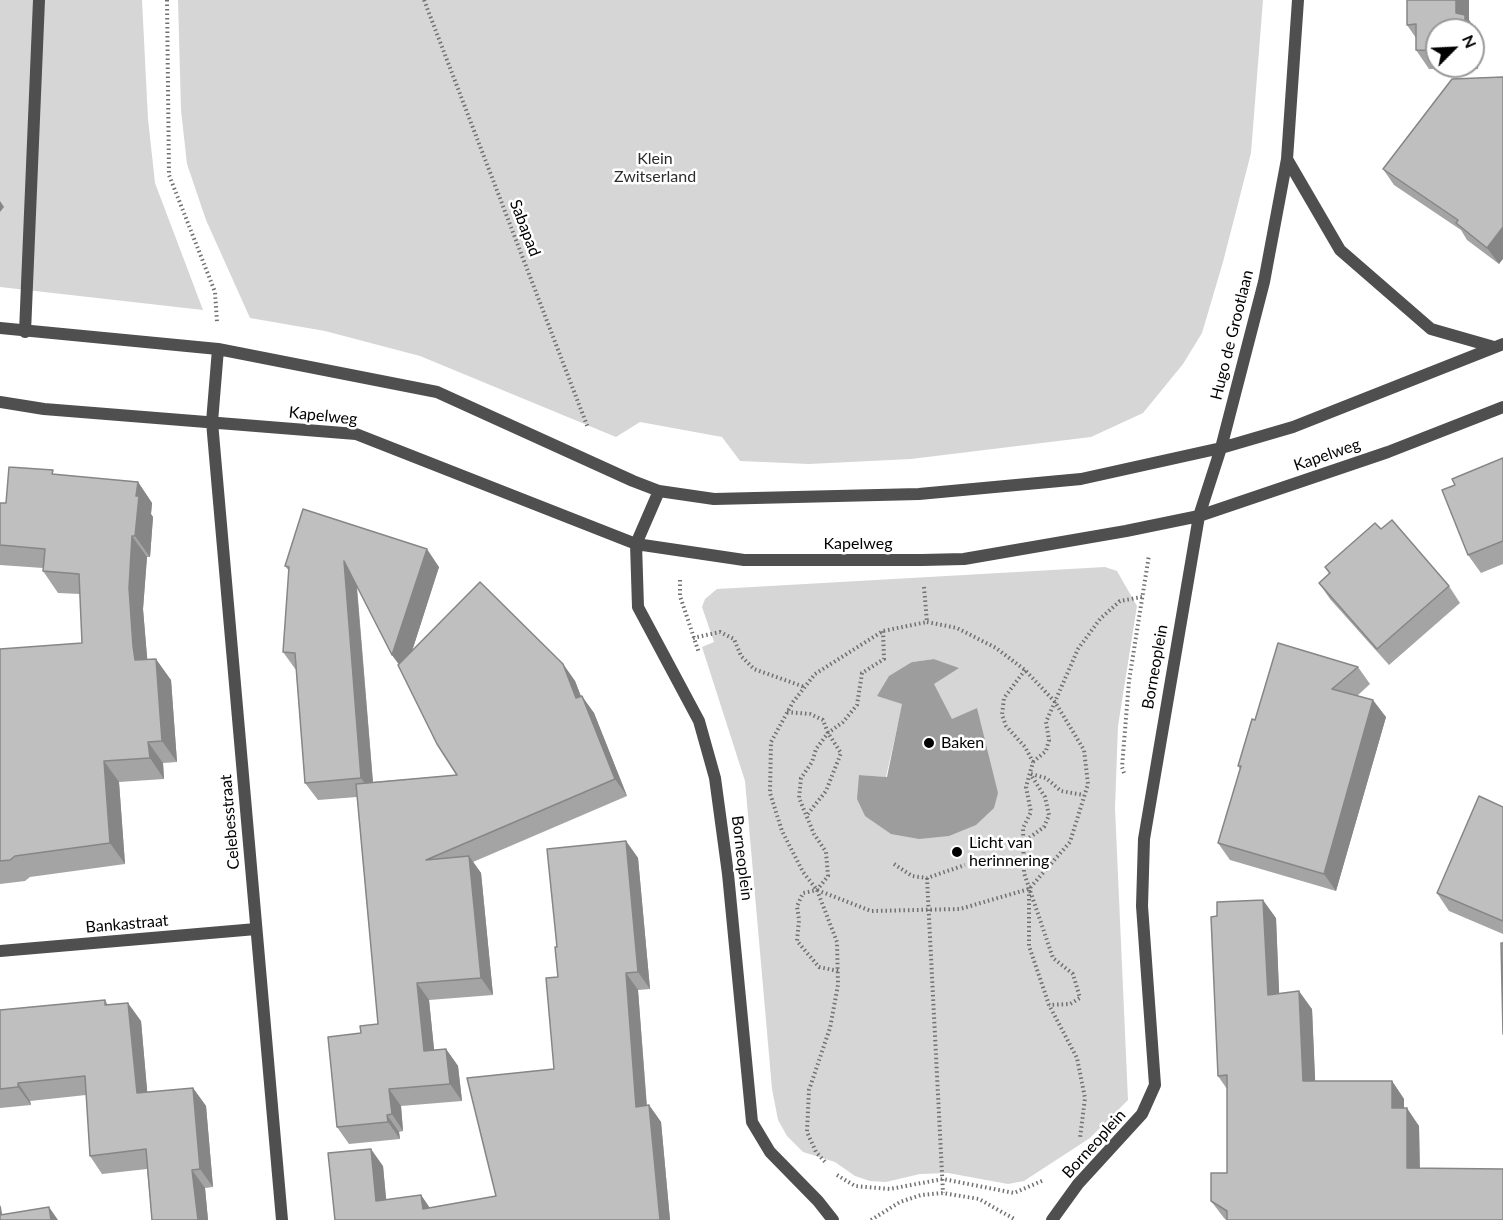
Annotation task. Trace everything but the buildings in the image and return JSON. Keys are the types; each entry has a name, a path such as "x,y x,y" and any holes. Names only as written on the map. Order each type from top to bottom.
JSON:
{"street":[{"path":"25,332 39,0"},
{"name":"Hugo de Grootlaan","path":"1199,516 1221,448 1264,282 1287,159 1298,0"},
{"path":"1287,159 1340,250 1431,329 1498,345"},
{"path":"0,328 218,349 437,392 658,491 714,499 919,494 1081,479 1221,448 1293,427 1498,345"},
{"path":"212,422 218,349"},
{"name":"Kapelweg","path":"0,402 44,409 356,434 636,544 744,560 964,559 1126,531 1199,516 1388,452 1503,407"},
{"name":"Celebesstraat","path":"212,422 282,1220"},
{"name":"Borneoplein","path":"658,491 636,544 638,607 699,721 715,778 728,874 752,1122 770,1152 818,1201 832,1220"},
{"name":"Borneoplein","path":"1052,1220 1078,1184 1142,1114 1155,1085 1142,906 1144,839 1199,516"},
{"name":"Bankastraat","path":"0,951 256,929"}],"path":[{"path":"167,0 169,175 215,292 218,349"},
{"name":"Sabapad","path":"424,0 582,410 600,465"},
{"path":"680,550 680,596 700,657"},
{"path":"1049,1005 1070,1004 1080,998 1073,974 1053,958 1024,873 1021,844 1023,828 1031,812 1026,787 1033,762 1046,751 1049,740 1046,722 1078,650 1100,619 1120,601 1142,597"},
{"path":"838,971 819,967 797,941 800,920 797,906 803,893 817,890 871,911 960,909 1029,889 1070,842 1088,784 1083,750 1055,702 1025,670 996,648 957,628 927,622 883,631 815,674 787,712 771,742 770,793 782,831 803,872 817,890 837,942 838,971 838,985 830,1028 809,1090 807,1132 816,1152 837,1176 855,1186 890,1189 943,1179 1014,1192 1042,1181 1050,1172"},
{"path":"817,890 828,876 826,852 814,834 798,798 801,778 828,733 843,722 856,705 862,673 884,658 883,631"},
{"path":"660,649 720,632 734,639 741,656 754,669 806,687"},
{"path":"1025,670 1004,698 1002,715 1006,726 1025,747 1033,762"},
{"path":"787,712 810,714 824,720 828,733 841,753 826,791 807,815"},
{"path":"1030,774 1046,778 1061,791 1084,795"},
{"path":"1021,844 1044,827 1049,815 1045,798 1030,774"},
{"path":"894,864 912,876 927,878 964,865"},
{"path":"927,878 943,1193"},
{"path":"1029,889 1029,946 1049,1005 1077,1058 1084,1098 1080,1139 1073,1147"},
{"path":"871,1220 900,1202 921,1195 943,1193 979,1199 1016,1220"}],"green space":[{"path":"0,0 142,0 148,119 155,183 203,310 0,287"},
{"name":"Klein Zwitserland","path":"178,0 1263,0 1251,153 1223,262 1202,333 1183,364 1143,413 1091,437 911,459 809,464 740,461 722,437 640,422 616,437 420,356 325,331 250,318 206,220 187,164 181,110"},
{"path":"1105,567 1117,571 1137,606 1118,726 1115,808 1128,1100 1090,1138 1024,1181 1008,1184 948,1173 920,1174 886,1182 870,1181 855,1176 835,1162 803,1152 787,1136 778,1120 772,1089 745,781 702,647 714,642 702,607 705,599 717,589","holes":["934,659 958,668 933,684 952,720 977,708 865,816 859,775 886,777 912,662"]}],"shaded area":[{"path":"934,659 959,668 934,684 952,719 977,708 998,793 994,808 976,825 949,836 919,839 891,834 865,816 857,799 859,775 887,777 902,704 877,696 889,676 912,662"}],"place":[{"name":"Baken","path":"929,743"},
{"name":"Licht van herinnering","path":"957,852"}]}
